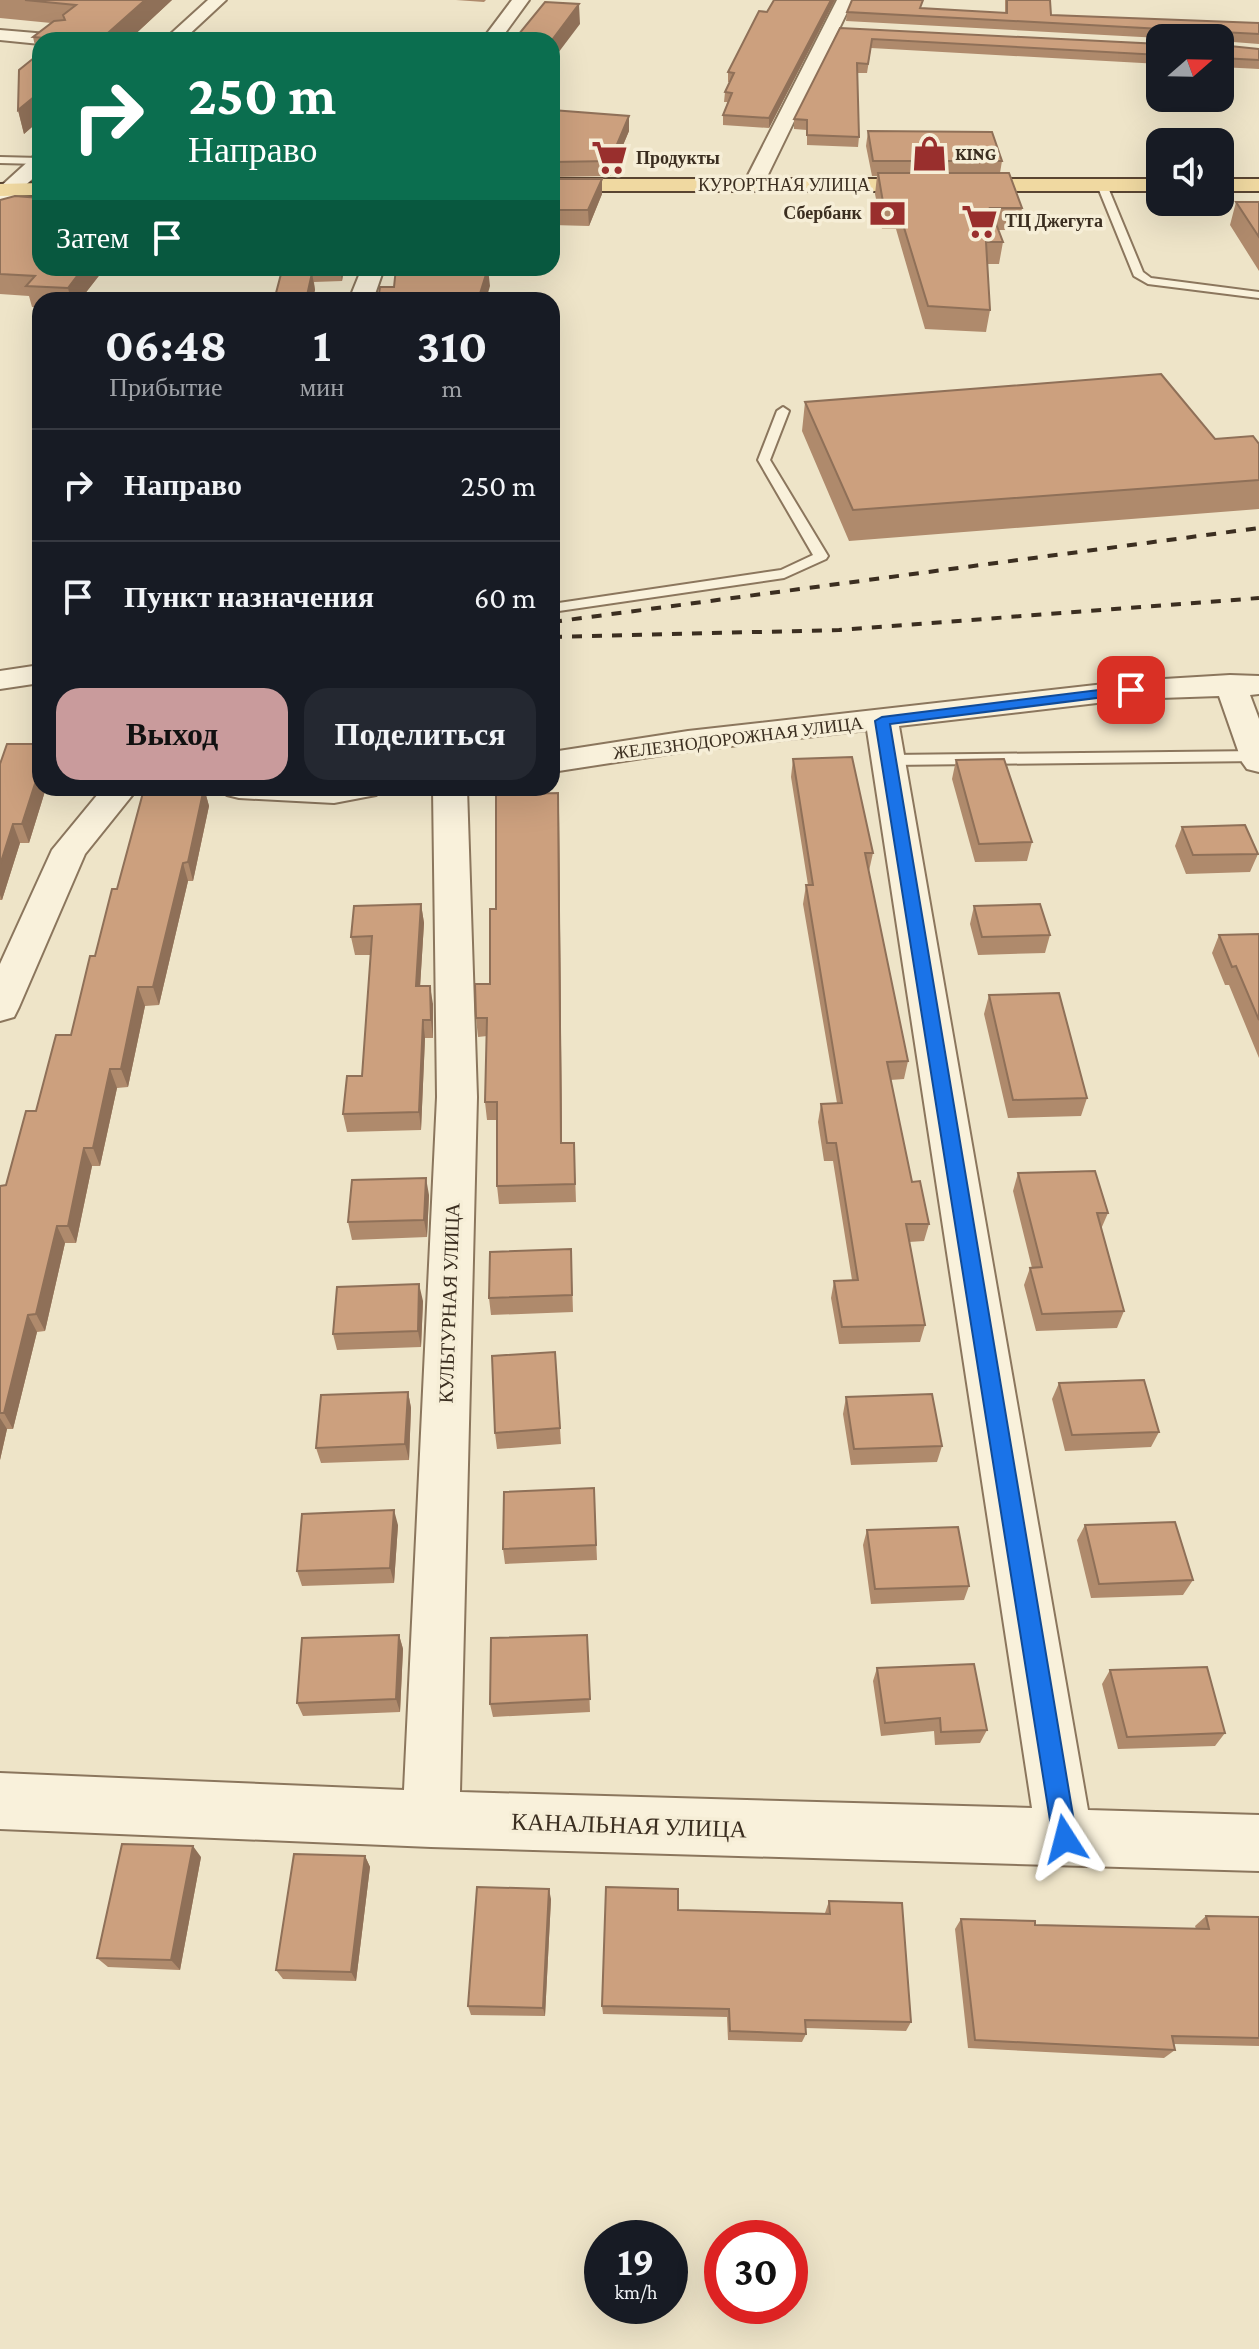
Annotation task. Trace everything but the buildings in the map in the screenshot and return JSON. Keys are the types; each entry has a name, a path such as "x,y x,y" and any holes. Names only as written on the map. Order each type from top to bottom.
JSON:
{"main road":[{"name":"КУРОРТНАЯ УЛИЦА","path":"560,185 1146,185"},
{"path":"1234,185 1259,185"},
{"path":"3,192 32,190"}],"street":[{"path":"182,32 218,0"},
{"path":"497,32 521,0"},
{"path":"753,185 839,30 845,0"},
{"path":"0,35 32,38"},
{"path":"3,192 32,168"},
{"path":"0,680 32,675"},
{"path":"1244,685 1258,758"},
{"name":"ЖЕЛЕЗНОДОРОЖНАЯ УЛИЦА","path":"560,761 688,741 887,741 1131,690 1244,685"},
{"path":"887,741 1065,1839"},
{"path":"0,1007 69,850 114,796"},
{"name":"КУЛЬТУРНАЯ УЛИЦА","path":"431,1819 457,1097 450,796"},
{"name":"КАНАЛЬНАЯ УЛИЦА","path":"0,1801 431,1819 1259,1843"}],"lane":[{"path":"0,160 32,161"},
{"path":"1102,185 1138,274 1148,281 1259,295"},
{"path":"560,607 784,574 821,556 764,460 783,411"},
{"path":"887,741 1258,758"}],"railway":[{"path":"560,621 1259,528"},
{"path":"560,637 839,630 1259,598"}],"place":[{"name":"KING","path":"929,154"},
{"name":"Продукты","path":"610,158"},
{"name":"Сбербанк","path":"888,213"},
{"name":"ТЦ Джегута","path":"979,221"}],"route":[{"path":"1065,1839 891,760 882,721 1131,690"}]}
